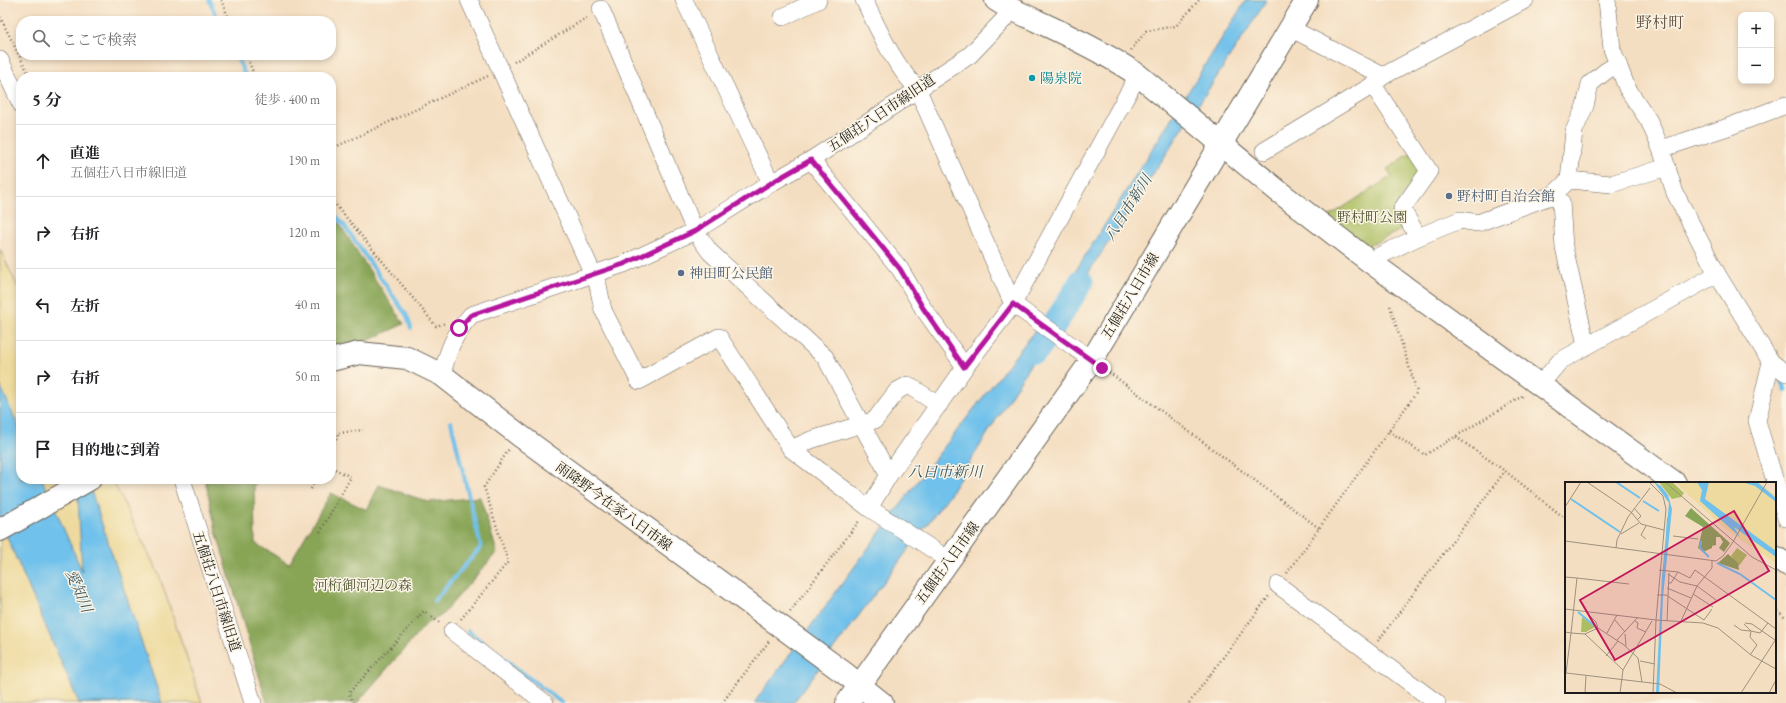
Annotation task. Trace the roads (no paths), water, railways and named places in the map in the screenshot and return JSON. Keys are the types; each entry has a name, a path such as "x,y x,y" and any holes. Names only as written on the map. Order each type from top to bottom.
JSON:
{"main road":[{"name":"五個荘八日市線","path":"847,703 853,680 949,560 1092,360 1307,0"},
{"path":"1004,6 1036,20 1121,63 1138,75 1222,143 1278,191 1369,262 1674,482"},
{"name":"雨降野今在家八日市線","path":"336,359 359,352 407,358 442,375 775,633 853,680 882,703"},
{"path":"0,530 81,484"},
{"path":"1776,558 1786,564"}],"street":[{"path":"469,0 598,285 603,310 639,381 719,337 791,449 869,508 949,560"},
{"path":"684,0 771,183"},
{"path":"783,17 818,0"},
{"path":"864,0 886,45 909,80 917,88 1013,304 1092,360"},
{"path":"1264,151 1378,81 1525,0"},
{"path":"1607,0 1614,67 1649,121 1661,149 1662,170 1717,274 1771,362 1786,373"},
{"name":"五個荘八日市線旧道","path":"442,375 448,350 459,328 471,315 528,295 594,276 624,264 695,231 771,183 811,160 917,88 970,55 1004,6"},
{"path":"601,9 695,231 710,252 825,357 889,475"},
{"path":"1290,28 1378,81 1430,171 1402,209 1418,237"},
{"path":"0,60 16,94"},
{"path":"1369,262 1418,237 1460,220 1478,223 1554,195 1569,180 1574,131 1585,106 1590,84 1614,67"},
{"path":"869,508 889,475 964,367 1013,304 1138,75"},
{"path":"1661,149 1728,127 1786,105"},
{"path":"811,160 900,269 923,308 964,367"},
{"path":"1569,180 1611,184 1662,170"},
{"path":"1554,195 1561,202 1564,247 1586,346"},
{"path":"1539,386 1560,361 1717,274"},
{"path":"1771,362 1757,421 1775,482"},
{"path":"791,449 811,440 875,420 897,391 908,385 939,405"},
{"name":"五個荘八日市線旧道","path":"184,484 253,703"},
{"path":"1776,485 1786,518"},
{"path":"1278,585 1437,703"},
{"path":"452,631 545,703"}],"water":[{"path":"1246,0 1267,0 1064,310 950,494 793,703 754,703 920,478 1051,310"},
{"name":"愛知川","path":"0,385 16,421 16,484 44,484 82,571 77,484 89,484 162,703 79,703 0,521"}],"waterway":[{"path":"209,0 217,16"},
{"path":"238,60 244,72"},
{"path":"336,216 407,316 411,328"},
{"name":"八日市新川","path":"1036,351 1050,332 1081,282"},
{"path":"1781,379 1786,391"},
{"path":"434,601 481,547 451,422"},
{"path":"468,631 562,703"}],"place":[{"name":"陽泉院","path":"1032,78"},
{"name":"野村町自治会館","path":"1449,196"},
{"name":"神田町公民館","path":"681,273"}],"district":[{"name":"野村町","path":"1660,22"}],"park label":[{"name":"野村町公園","path":"1372,217"},
{"name":"河桁御河辺の森","path":"363,585"}]}
